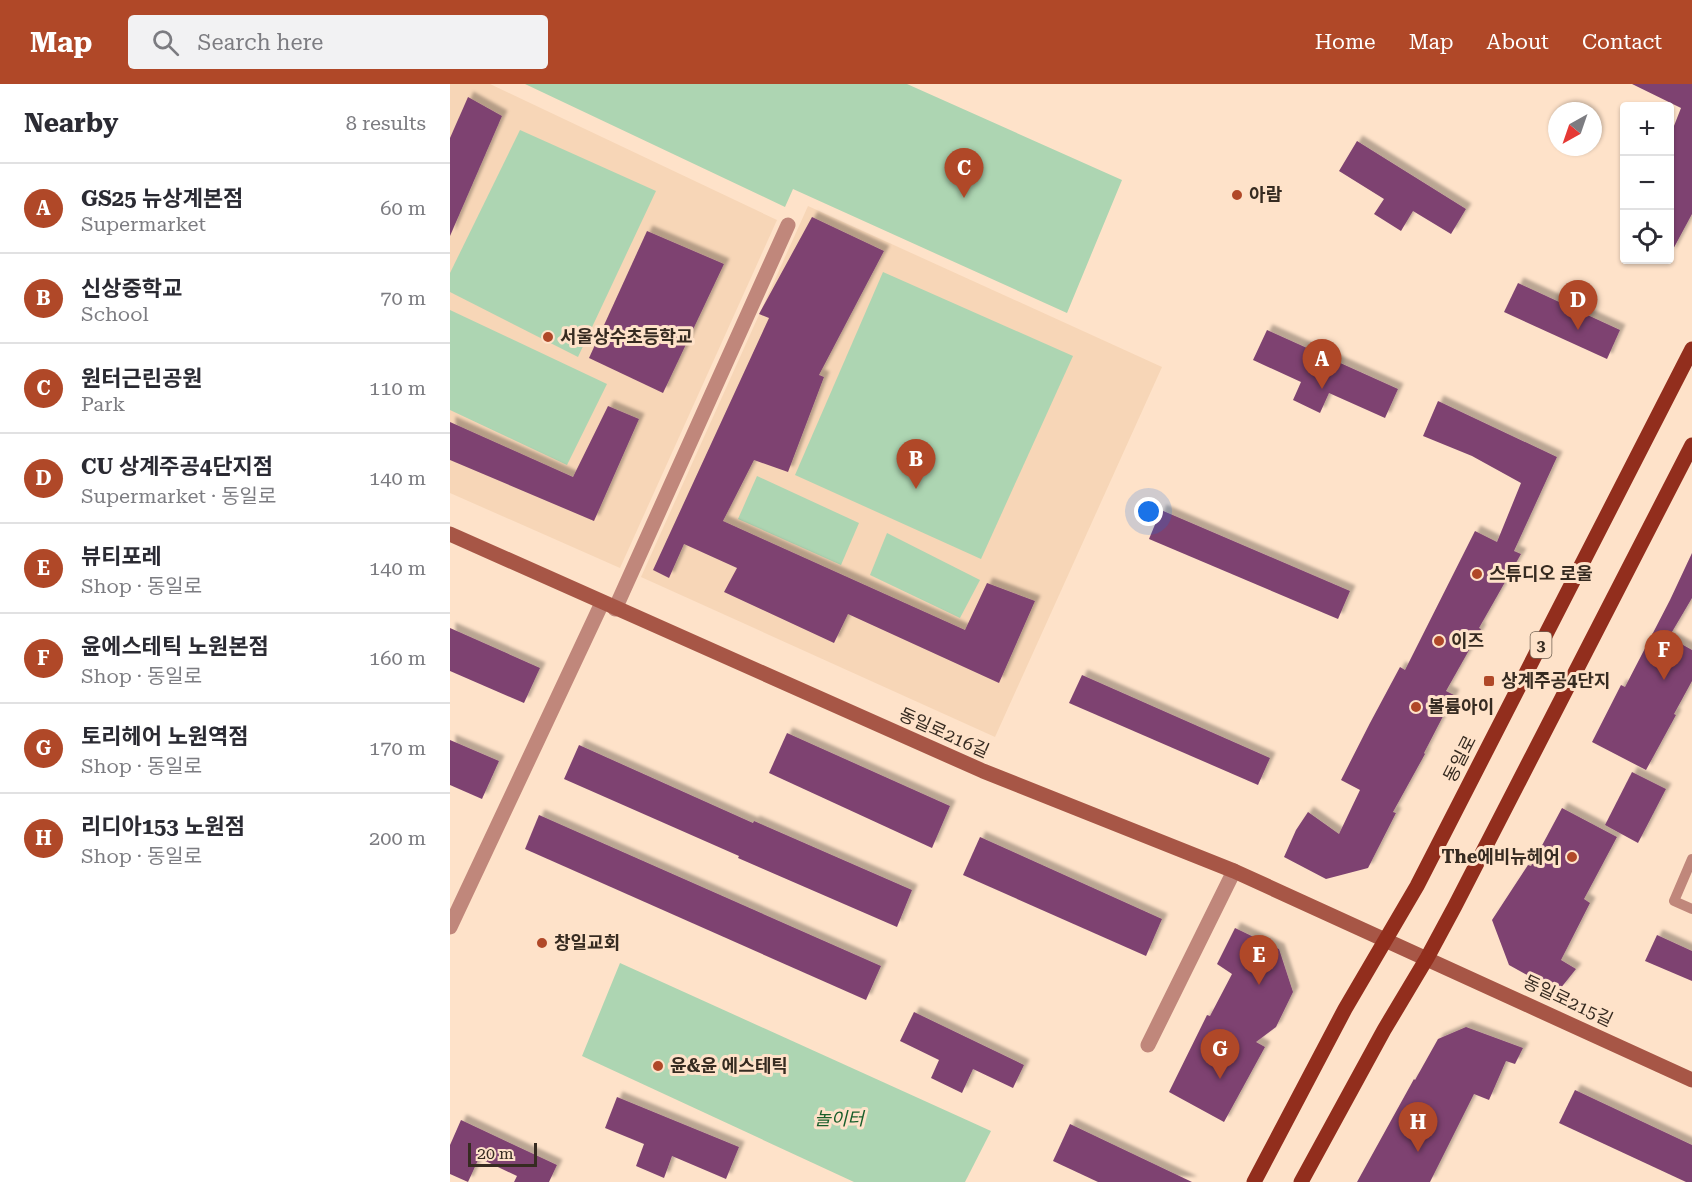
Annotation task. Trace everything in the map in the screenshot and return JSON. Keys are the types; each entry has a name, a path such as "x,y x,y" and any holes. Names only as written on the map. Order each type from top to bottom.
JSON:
{"main road":[{"name":"동일로","path":"1254,1182 1346,1009 1417,886 1692,349"},
{"path":"1300,1182 1455,906 1692,445"}],"street":[{"path":"450,927 608,606 788,225"},
{"name":"동일로216길","path":"450,534 983,771 1234,871 1427,958"},
{"path":"1148,1045 1234,871"},
{"name":"동일로215길","path":"1427,958 1692,1080"}],"lane":[{"path":"1692,859 1674,901 1692,909"}],"shaded area":[{"path":"450,84 490,84 777,220 620,568 450,493"},
{"path":"808,206 1162,367 995,737 641,577"}],"green space":[{"path":"525,84 907,84 1122,180 1067,313 793,189 785,207"},
{"path":"520,130 656,191 578,357 450,292 450,273"},
{"path":"883,272 1073,356 981,559 795,475"},
{"path":"450,310 607,384 567,465 450,410"},
{"path":"757,476 859,523 841,565 738,519"},
{"path":"887,533 980,580 960,618 870,575"},
{"name":"놀이터","path":"620,963 991,1131 965,1182 854,1182 582,1056"}],"building":[{"path":"1632,84 1692,84 1692,214 1674,248 1674,126 1681,108 1674,105 1674,102 1669,102"},
{"path":"468,97 502,116 450,236 450,138"},
{"path":"1357,141 1466,209 1451,234 1413,211 1401,231 1374,214 1384,199 1339,171"},
{"path":"812,217 884,251 819,375 824,377 788,472 754,460 723,521 965,630 987,583 1035,601 999,683 848,614 834,643 724,592 737,568 684,544 669,578 653,570 769,318 759,314"},
{"path":"647,231 724,264 663,393 589,358"},
{"path":"1518,283 1620,330 1607,359 1504,312"},
{"path":"1267,330 1398,389 1385,418 1329,393 1320,413 1293,400 1301,382 1253,360"},
{"path":"1438,401 1557,457 1514,551 1521,554 1446,691 1454,695 1393,812 1396,813 1368,868 1326,879 1284,857 1296,830 1308,812 1339,834 1360,790 1341,780 1370,723 1400,667 1405,670 1475,531 1497,542 1521,483 1472,456 1423,436"},
{"path":"608,406 639,419 594,521 450,460 450,422 573,477"},
{"path":"1161,510 1350,591 1338,619 1149,539"},
{"path":"1692,553 1692,598 1669,637 1692,650 1692,681 1646,770 1592,742 1621,685 1625,687"},
{"path":"450,628 540,668 524,703 450,671"},
{"path":"1082,675 1270,758 1258,785 1069,703"},
{"path":"787,733 950,806 932,848 769,773"},
{"path":"450,740 499,761 482,799 450,785"},
{"path":"579,745 753,823 754,821 912,890 897,927 564,779"},
{"path":"1632,772 1666,789 1638,843 1605,825"},
{"path":"1562,808 1617,837 1584,899 1590,903 1561,960 1576,969 1560,989 1538,981 1509,965 1492,920 1528,865 1531,866"},
{"path":"539,815 881,966 866,1000 525,849"},
{"path":"980,837 1162,919 1146,956 963,875"},
{"path":"1235,928 1279,949 1293,992 1276,1027 1256,1042 1265,1047 1224,1122 1169,1092 1207,1015 1210,1016 1232,974 1217,964"},
{"path":"1657,935 1692,951 1692,981 1645,961"},
{"path":"914,1012 1024,1065 1013,1088 973,1069 962,1093 931,1078 939,1060 900,1041"},
{"path":"1466,1027 1523,1048 1515,1064 1506,1061 1489,1100 1474,1094 1430,1182 1357,1182 1438,1039"},
{"path":"1575,1090 1692,1145 1692,1182 1686,1182 1559,1123"},
{"path":"617,1097 739,1147 726,1179 672,1156 664,1178 636,1166 644,1144 605,1128"},
{"path":"461,1120 557,1165 549,1182 514,1182 517,1176 479,1158 468,1182 450,1174 450,1145"},
{"path":"1070,1124 1192,1182 1098,1182 1053,1161"}],"place":[{"name":"아람","path":"1237,195"},
{"name":"원터근린공원","path":"964,198"},
{"name":"CU 상계주공4단지점","path":"1578,330"},
{"name":"서울상수초등학교","path":"548,337"},
{"name":"GS25 뉴상계본점","path":"1322,389"},
{"name":"신상중학교","path":"916,489"},
{"name":"스튜디오 로울","path":"1477,574"},
{"name":"이즈","path":"1439,641"},
{"name":"윤에스테틱 노원본점","path":"1664,680"},
{"name":"상계주공4단지","path":"1489,681"},
{"name":"볼륨아이","path":"1416,707"},
{"name":"The에비뉴헤어","path":"1572,857"},
{"name":"창일교회","path":"542,943"},
{"name":"뷰티포레","path":"1259,985"},
{"name":"윤&윤 에스테틱","path":"658,1066"},
{"name":"토리헤어 노원역점","path":"1220,1079"},
{"name":"리디아153 노원점","path":"1418,1152"}]}
